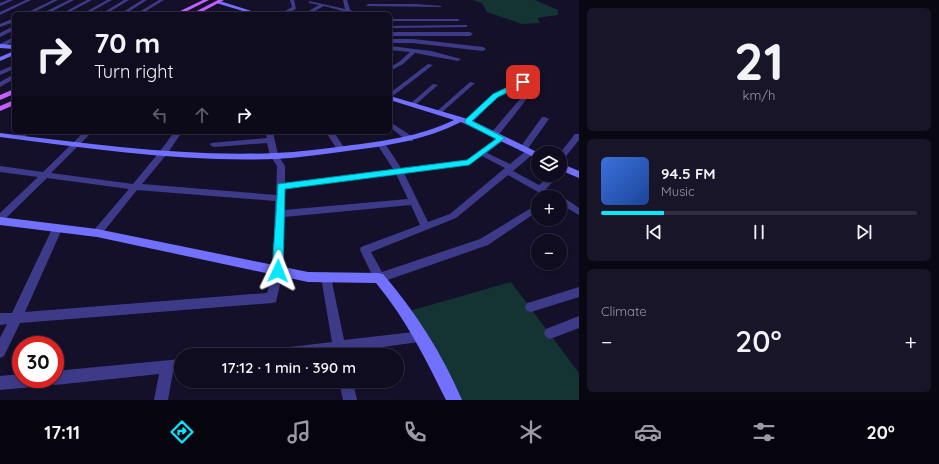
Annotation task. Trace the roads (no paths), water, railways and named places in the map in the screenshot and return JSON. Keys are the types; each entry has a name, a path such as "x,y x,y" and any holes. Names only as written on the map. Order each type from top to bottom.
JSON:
{"main road":[{"path":"181,12 207,0"},
{"path":"198,12 220,1"},
{"path":"0,98 12,92"},
{"path":"0,109 12,103"}],"street":[{"path":"0,5 11,0"},
{"path":"0,14 38,0"},
{"path":"32,12 56,0"},
{"path":"48,12 72,0"},
{"path":"67,12 90,0"},
{"path":"88,12 110,0"},
{"path":"106,12 126,0"},
{"path":"125,12 145,0"},
{"path":"141,12 162,0"},
{"path":"286,12 294,8 292,0"},
{"path":"330,0 332,7"},
{"path":"345,0 352,12"},
{"path":"366,0 371,12"},
{"path":"412,0 429,26"},
{"path":"220,1 252,12"},
{"path":"311,2 350,12"},
{"path":"368,5 381,2 401,10 418,9 453,14"},
{"path":"310,12 323,5"},
{"path":"392,13 401,10 440,6"},
{"path":"332,12 339,9"},
{"path":"401,10 406,20"},
{"path":"392,20 458,20"},
{"path":"0,26 12,21"},
{"path":"392,27 464,26"},
{"path":"0,35 12,29"},
{"path":"392,34 470,34"},
{"path":"0,46 12,40"},
{"path":"392,41 413,41 483,49"},
{"path":"0,46 12,47"},
{"path":"0,50 12,47"},
{"path":"392,49 431,53 458,59"},
{"path":"392,68 414,51"},
{"path":"0,59 12,54"},
{"path":"392,95 430,65"},
{"path":"0,73 12,68"},
{"path":"0,85 12,77"},
{"path":"0,135 22,135 75,144 164,152 255,156 341,149 410,139 464,121 495,96 523,82 515,77"},
{"path":"438,113 472,83"},
{"path":"412,105 435,85"},
{"path":"281,186 469,162 498,137 533,87"},
{"path":"392,98 464,121 530,152"},
{"path":"454,400 422,337 397,299 379,278 365,250 453,216 530,152 545,120"},
{"path":"392,126 410,139"},
{"path":"0,220 44,174 86,134"},
{"path":"97,233 136,187 177,134"},
{"path":"0,319 16,319 272,298 278,271 281,166 274,155 270,134 214,145"},
{"path":"331,134 341,149"},
{"path":"567,149 578,136"},
{"path":"381,144 398,171 426,227"},
{"path":"481,153 540,189 548,182"},
{"path":"0,169 136,187 280,198"},
{"path":"567,170 579,175"},
{"path":"280,214 414,202"},
{"path":"567,204 578,209"},
{"path":"0,220 58,229 97,233 308,277 379,278 484,242 531,212"},
{"path":"0,352 58,229"},
{"path":"326,277 339,348"},
{"path":"531,307 579,292"},
{"path":"550,333 579,322"},
{"path":"358,348 422,337"},
{"path":"64,377 174,366"},
{"path":"161,400 167,367"},
{"path":"0,383 12,382"},
{"path":"347,388 350,400"}]}
